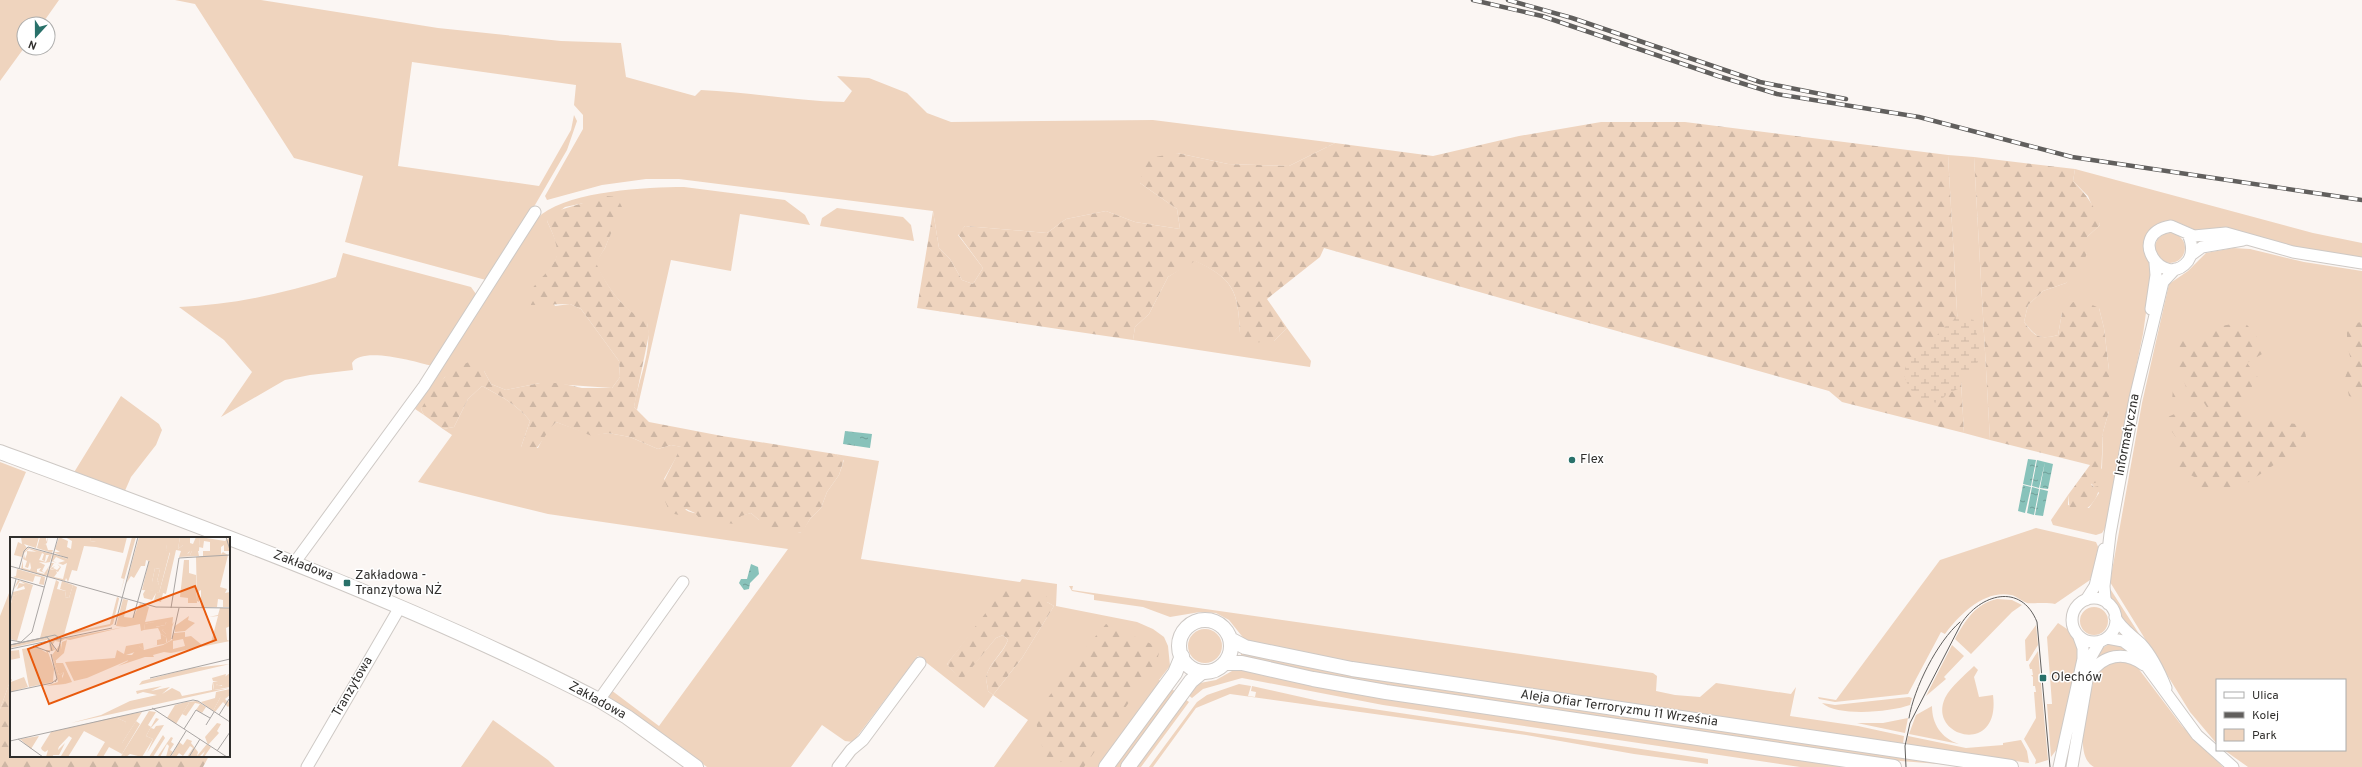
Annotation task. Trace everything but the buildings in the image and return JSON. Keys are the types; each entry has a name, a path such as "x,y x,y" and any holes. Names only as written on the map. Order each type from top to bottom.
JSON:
{"street":[{"path":"295,562 424,386 535,212"},
{"name":"Informatyczna","path":"2108,604 2105,599 2104,586 2110,534 2148,336 2156,275 2155,263 2149,249 2152,237 2163,227 2175,226 2188,234 2201,237 2226,233 2300,253 2362,263"},
{"path":"2188,234 2192,248 2191,255"},
{"name":"Informatyczna","path":"2148,336 2163,282 2175,269 2187,261 2191,255 2202,247 2248,240"},
{"path":"2155,263 2167,269 2175,269"},
{"name":"Zakładowa","path":"0,452 228,537"},
{"name":"Informatyczna","path":"2086,600 2095,586 2110,534"},
{"name":"Zakładowa","path":"230,538 295,562 400,607 598,700 627,717 696,767"},
{"path":"598,700 683,582"},
{"path":"2059,767 2073,694 2083,660 2083,648 2080,637 2075,631 2072,616 2075,609 2086,600 2101,600 2108,604 2121,626 2147,652 2161,674 2168,694"},
{"name":"Tranzytowa","path":"306,767 400,607"},
{"path":"2072,767 2090,674 2091,658 2115,625 2115,617"},
{"path":"1106,767 1175,673 1182,656 1181,639 1184,633 1193,624 1205,621 1214,622 1222,626 1230,639 1229,656 1225,663 1217,669 1202,672 1191,681 1128,767"},
{"path":"2080,637 2092,642 2118,639 2129,645 2168,694 2197,735 2233,767"},
{"name":"Aleja Ofiar Terroryzmu 11 Września","path":"1230,639 1245,646 1352,669 2011,767"},
{"path":"1182,656 1189,666 1202,672"},
{"path":"2090,674 2099,663 2113,656 2127,656 2146,667"},
{"path":"838,767 851,750 863,740 920,663"},
{"name":"Aleja Ofiar Terroryzmu 11 Września","path":"1225,663 1242,664 1386,692 1894,767"}],"green space":[{"path":"0,0 59,0 48,16 16,16 16,56 18,56 0,81"},
{"path":"175,0 261,0 438,28 561,41 621,43 626,77 695,96 701,90 844,102 852,91 837,76 869,78 907,93 927,113 951,122 1153,120 1335,143 1289,166 1228,164 1177,153 1140,183 1177,209 1180,229 1135,222 1106,211 1066,219 1047,233 965,226 958,235 983,268 973,284 962,280 950,259 939,248 933,211 679,179 646,179 602,185 547,200 545,196 583,129 583,115 574,105 576,85 412,62 398,166 539,186 571,130 574,115 577,121 567,150 535,205 486,280 345,242 363,176 294,158 195,4"},
{"path":"1601,122 1685,122 1948,155 1964,433 1842,402 1829,391 1324,248 1320,257 1267,299 1287,328 1274,341 1249,343 1240,333 1238,307 1231,288 1218,274 1195,261 1168,277 1149,314 1135,327 1133,340 917,308 933,211 939,248 950,259 962,280 973,284 983,268 958,234 965,226 1047,233 1066,219 1106,211 1135,222 1180,229 1177,209 1140,183 1144,159 1177,153 1228,164 1289,166 1335,143 1433,156 1519,136"},
{"path":"1948,155 1974,157 1990,440 1964,433"},
{"path":"1974,157 2075,169 2073,181 2090,201 2098,218 2100,225 2087,237 2087,253 2080,271 2066,283 2043,291 2028,305 2024,322 2031,331 2038,336 2046,337 2058,335 2062,313 2073,302 2088,303 2099,308 2104,328 2109,370 2109,411 2103,432 2101,476 2098,482 2091,484 2094,487 2099,486 2098,491 2094,502 2080,512 2070,511 2068,495 2090,465 1990,440"},
{"path":"2075,169 2313,233 2362,243 2362,258 2297,247 2239,232 2202,233 2179,223 2168,221 2158,224 2150,230 2144,249 2152,270 2143,334 2126,416 2107,525 2102,533 2096,535 2053,525 2051,520 2068,495 2068,505 2089,508 2099,493 2091,483 2102,468 2103,432 2109,411 2109,370 2104,328 2099,308 2062,313 2058,335 2046,337 2038,336 2024,322 2028,305 2043,291 2066,283 2087,253 2087,237 2100,225 2088,196 2073,181"},
{"path":"684,187 785,200 805,215 810,225 740,214 731,271 671,260 637,410 634,407 647,354 647,323 630,311 616,297 595,263 605,248 612,230 584,203 565,207 547,221 555,239 558,252 553,264 541,279 555,306 570,304 581,309 619,361 620,377 612,388 540,383 506,390 491,384 484,371 445,377 421,409 424,415 415,409 531,225 542,214 555,206 591,195 631,189"},
{"path":"606,196 617,197 622,207 605,248 596,263 611,289 623,304 638,317 647,322 649,334 634,407 649,422 722,436 835,454 844,459 839,475 827,492 821,508 810,519 802,533 761,527 759,520 751,513 741,516 734,524 700,519 695,513 686,509 679,515 670,513 660,489 681,447 671,445 658,449 630,437 608,433 592,436 556,422 538,447 530,454 521,447 530,421 514,405 482,386 468,399 454,427 443,429 424,415 421,409 442,380 456,368 472,361 484,371 491,384 506,390 540,383 559,383 582,388 612,388 620,377 619,361 581,309 570,304 531,305 531,290 552,266 556,259 556,244 547,221 550,213"},
{"path":"837,208 903,217 911,225 914,241 820,226 822,218"},
{"path":"2170,233 2176,234 2184,242 2184,254 2176,262 2170,263 2164,262 2156,254 2155,248 2156,242 2164,234"},
{"path":"2233,248 2250,249 2304,262 2362,271 2362,767 2248,767 2225,751 2346,751 2346,679 2216,679 2216,743 2190,712 2110,582 2142,403 2169,284 2188,271 2206,253"},
{"path":"343,253 471,287 476,294 432,366 377,355 366,356 358,358 352,363 353,370 310,375 285,380 221,417 252,372 224,340 179,307 239,301 298,288 336,277"},
{"path":"1194,260 1226,280 1235,296 1238,307 1240,333 1274,341 1287,328 1311,361 1310,367 1133,340 1135,327 1149,314 1168,277"},
{"path":"1955,316 1974,320 1973,322 1977,327 1977,337 1980,342 1978,362 1965,375 1958,389 1947,394 1938,403 1920,400 1910,387 1905,377 1906,367 1910,359 1947,326"},
{"path":"2244,322 2256,334 2262,354 2247,363 2259,379 2237,403 2246,418 2304,425 2306,437 2299,448 2247,483 2224,492 2202,489 2198,479 2174,466 2178,452 2177,441 2175,436 2161,420 2179,412 2195,412 2208,409 2201,398 2172,401 2173,388 2186,387 2177,363 2180,341 2200,338 2221,326"},
{"path":"2362,322 2362,400 2349,396 2345,378 2351,360 2347,345 2347,325"},
{"path":"482,386 520,410 530,421 521,447 538,448 547,430 556,422 592,435 608,433 630,437 658,449 671,445 682,447 664,479 686,510 699,514 718,516 751,513 759,520 801,533 810,519 821,508 827,492 839,475 844,460 835,454 879,461 861,559 1020,582 1022,579 1057,584 1056,606 1137,622 1153,629 1164,637 1168,646 1170,666 1159,680 1161,681 1098,767 994,767 1028,720 993,695 984,708 918,656 853,742 845,741 822,725 791,767 707,767 609,697 611,690 659,726 788,549 548,514 418,482 452,435 443,429 454,427 468,399","holes":["1047,602 1054,606 1022,658 993,695 988,691 986,678 987,673 1008,640 1003,635 996,638 961,680 947,664 973,631"]},
{"path":"121,396 159,424 162,430 156,445 131,477 124,493 73,474"},
{"path":"0,462 26,472 0,533"},
{"path":"2036,528 2096,542 2099,549 2093,578 2090,578 2090,580 2055,604 2027,603 2011,595 2001,594 1991,596 1974,605 1958,619 1945,634 1941,632 1908,694 1835,702 1819,699 1818,697 1836,700 1940,560"},
{"path":"1006,586 1047,591 1047,602 1054,606 1022,658 993,695 988,691 986,678 987,673 1008,640 1003,635 996,638 961,681 947,664"},
{"path":"1069,586 1073,586 1072,590 1653,673 1657,676 1656,691 1675,695 1700,697 1716,683 1791,694 1796,687 1790,716 1858,726 1904,736 1903,744 1354,663 1245,640 1229,620 1216,613 1200,612 1170,617 1143,607 1094,600 1094,595 1072,591"},
{"path":"2109,587 2143,640 2127,629 2117,608 2111,600"},
{"path":"10,591 10,682 0,709 0,616"},
{"path":"1997,599 2012,600 2022,605 2012,612 1971,654 1955,639 1967,619 1977,609 1983,604"},
{"path":"2094,607 2104,611 2108,621 2104,631 2094,635 2084,631 2080,621 2084,611"},
{"path":"2058,623 2070,631 2079,650 2057,749 2051,757 2047,704 2052,704 2047,637"},
{"path":"1106,624 1156,646 1159,652 1157,662 1084,767 1071,767 1078,759 1049,764 1037,731 1038,717 1044,703 1083,651"},
{"path":"2036,625 2038,645 2028,661 2026,661 2025,640"},
{"path":"1202,629 1208,629 1212,630 1219,636 1222,646 1221,653 1215,660 1208,663 1202,663 1198,662 1191,656 1188,649 1188,643 1189,639 1195,632"},
{"path":"2111,643 2117,644 2131,652 2112,652 2095,660 2099,650"},
{"path":"1952,645 1964,656 1944,677 1946,679 1926,696"},
{"path":"2038,651 2048,760 2035,764 2036,760 2024,739 2036,718 2034,692 2036,692 2035,686 2033,686 2033,677 2031,675 2033,675 2032,669 2030,669 2029,665"},
{"path":"1241,652 1977,767 1888,760 1386,687 1241,658"},
{"path":"2114,660 2133,664 2138,668 2182,726 2223,767 2094,767 2087,761 2084,751 2084,726 2094,678 2097,672"},
{"path":"1974,666 1978,670 1974,677 1979,697 1993,695 1992,715 1986,727 1977,733 1965,734 1954,731 1946,723 1942,712 1945,698 1954,685"},
{"path":"1241,670 1312,685 1851,767 1800,767 1383,705 1242,678 1203,689 1192,698 1188,695 1200,683 1216,680 1232,671"},
{"path":"10,682 10,757 208,757 203,767 0,767 0,709"},
{"path":"1239,684 1251,686 1248,696 1255,697 1256,692 1251,691 1252,686 1319,701 1708,759 1708,764 1634,754 1526,735 1230,694 1196,708 1153,767 1149,767 1197,702 1207,695"},
{"path":"1170,688 1176,692 1121,767 1113,767"},
{"path":"1909,697 1912,698 1910,705 1890,710 1865,712 1840,710 1822,703 1835,705"},
{"path":"1185,699 1189,702 1141,767 1135,767"},
{"path":"1932,706 1932,713 1939,730 1947,738 1959,744 1909,734 1916,715"},
{"path":"1908,718 1905,733 1857,723 1883,723"},
{"path":"493,720 548,760 555,767 461,767"},
{"path":"1908,736 1966,748 2003,745 2003,743 2021,740 2027,751 2029,763 1906,745"}],"water":[{"path":"845,431 872,434 870,448 843,444"},
{"path":"2028,459 2036,460 2031,486 2023,484"},
{"path":"2037,460 2045,462 2039,488 2032,486"},
{"path":"2045,462 2053,464 2048,489 2040,488"},
{"path":"2023,485 2031,487 2025,513 2018,511"},
{"path":"2032,487 2039,489 2034,515 2027,513"},
{"path":"2040,489 2048,491 2043,516 2035,515"},
{"path":"751,564 758,567 759,574 750,583 749,589 744,590 739,583 741,579 747,579"}],"tram line":[{"path":"1906,767 1905,746 1910,723 1961,624 1979,605 2000,597 2011,597 2021,601 2030,609 2037,622 2050,767"},
{"path":"1909,718 1916,693 1928,666 1943,641 1960,622"}],"railway":[{"path":"1473,0 1542,16 1718,76 1777,94 1919,117 2072,157 2362,200"},
{"path":"1508,0 1572,18 1760,82 1846,99"}],"place":[{"name":"Flex","path":"1572,460"},
{"name":"Zakładowa - Tranzytowa NŻ","path":"347,583"},
{"name":"Olechów","path":"2043,678"}]}
